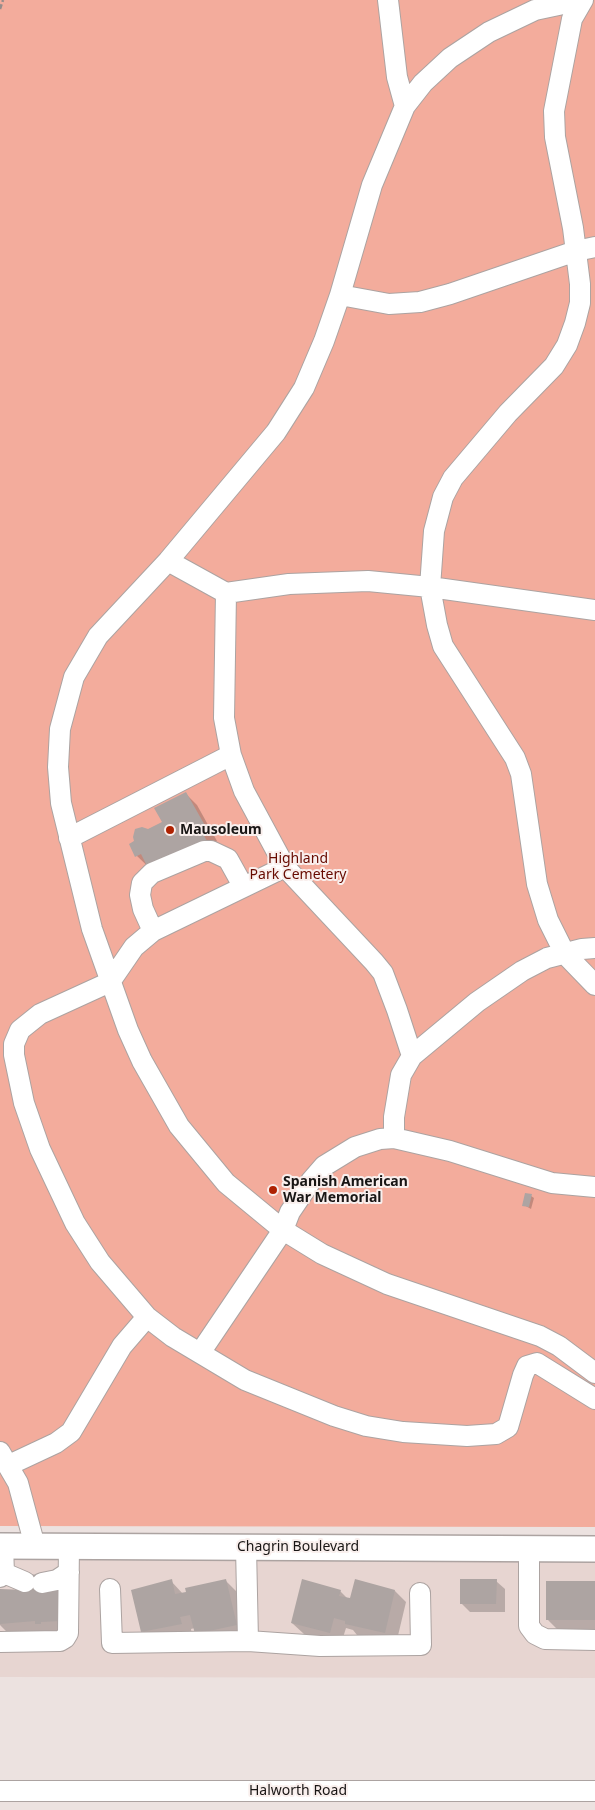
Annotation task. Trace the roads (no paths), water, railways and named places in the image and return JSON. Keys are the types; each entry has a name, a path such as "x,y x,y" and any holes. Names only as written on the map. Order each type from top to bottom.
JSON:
{"main road":[{"name":"Chagrin Boulevard","path":"2,1546 595,1549"}],"street":[{"path":"388,0 397,77 405,106"},
{"path":"583,0 535,10 489,32 440,66 423,83 405,106 372,185 340,294 314,366 292,410 276,432 168,561 104,629 74,677 60,729 58,785 92,929 110,982 138,1053 179,1126 226,1184 283,1230 322,1254 387,1284 540,1336 559,1346 595,1373"},
{"path":"583,0 572,19 554,111 556,146 586,249 580,303 567,345 546,376 508,413 452,478 443,497 434,531 430,587 435,618 443,646 515,758 521,774 542,902 555,937 565,954 595,985"},
{"path":"340,294 389,304 420,302 450,294 586,249"},
{"path":"168,561 226,593 329,582 368,582 430,587 595,610"},
{"path":"226,593 224,718 231,755 244,791 285,866 369,955 382,973 398,1010 412,1056"},
{"path":"69,838 231,755"},
{"path":"153,931 143,909 140,895 142,883 152,873 204,851 211,851 228,859 242,886"},
{"path":"285,866 153,931 134,948 110,982 31,1020 17,1035 14,1055 31,1127 63,1200 100,1262 147,1317 200,1353 245,1380 304,1405 366,1426 403,1432 468,1436 501,1433 508,1427 523,1375 532,1363 549,1369 595,1399"},
{"path":"394,1138 394,1117 401,1075 412,1056 477,1002 522,971 547,958 595,948"},
{"path":"200,1353 283,1230 290,1212 324,1166 355,1147 380,1139 394,1138 450,1151 552,1183 595,1187"},
{"path":"35,1546 24,1501 5,1459 56,1444 71,1432 122,1346 147,1317"},
{"path":"2,1546 2,1575 34,1582 57,1580 69,1572"},
{"path":"0,1642 60,1641 68,1633 69,1546"},
{"path":"246,1547 248,1642"},
{"path":"529,1548 529,1626 535,1634 546,1639 595,1640"},
{"path":"110,1589 112,1643 248,1642 320,1646 420,1645 420,1593"},
{"name":"Halworth Road","path":"0,1790 595,1791"}],"place":[{"name":"Mausoleum","path":"170,830"},
{"name":"Spanish American War Memorial","path":"273,1190"}],"park label":[{"name":"Highland Park Cemetery","path":"298,868"}]}
